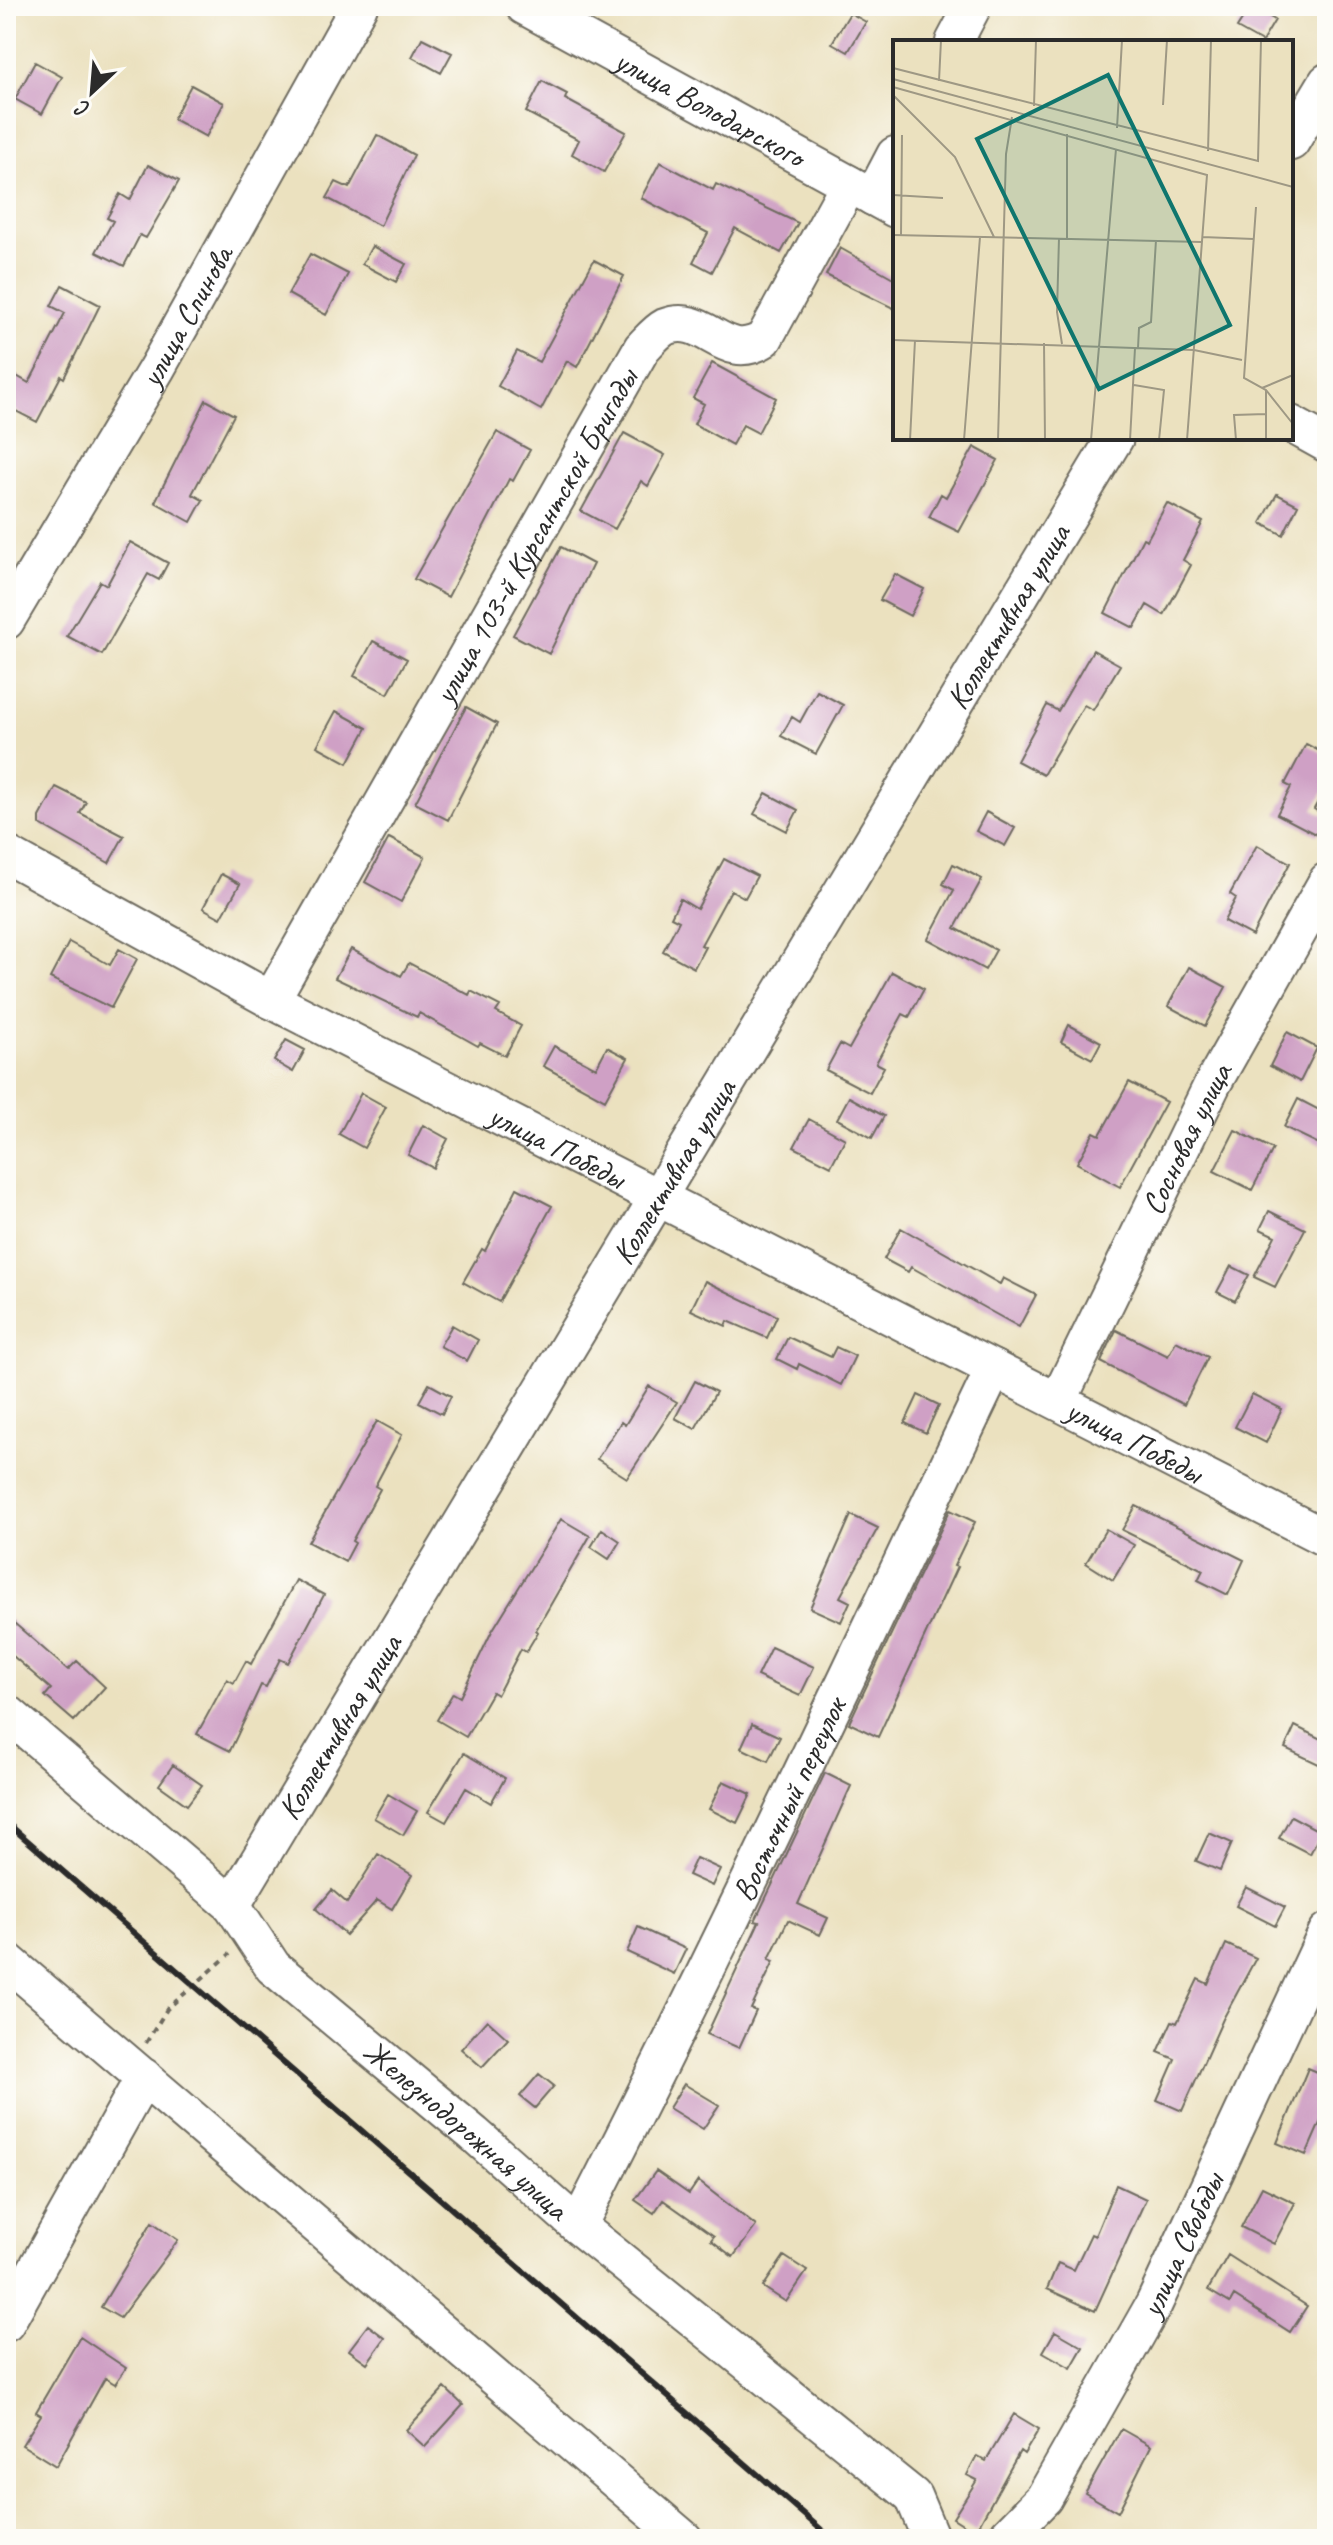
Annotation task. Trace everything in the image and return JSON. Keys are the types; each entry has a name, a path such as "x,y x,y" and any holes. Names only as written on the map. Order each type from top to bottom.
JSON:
{"street":[{"name":"улица Спинова","path":"6,621 157,368 359,6"},
{"name":"улица Володарского","path":"524,6 872,197"},
{"path":"955,40 973,6"},
{"path":"1293,139 1327,82"},
{"name":"улица 103-й Курсантской Бригады","path":"271,1000 642,348 663,327 689,323 735,347 750,348 764,339 872,197 893,159"},
{"path":"1293,425 1327,444"},
{"name":"Коллективная улица","path":"241,1918 659,1200 1114,440"},
{"name":"улица Победы","path":"6,854 271,1000 1327,1539"},
{"name":"Сосновая улица","path":"1058,1401 1212,1085 1327,881"},
{"name":"Восточный переулок","path":"578,2226 692,2004 791,1790 994,1369"},
{"name":"Железнодорожная улица","path":"6,1712 241,1918 273,1967 474,2134 578,2226 913,2496 931,2539"},
{"name":"улица Свободы","path":"1004,2539 1044,2498 1154,2304 1327,1932"},
{"path":"6,1960 684,2539"},
{"path":"6,2323 144,2077"}],"path":[{"path":"144,2077 143,2048 167,2009 225,1959 241,1918"}],"building":[{"path":"1251,6 1275,20 1263,40 1237,28"},
{"path":"850,13 866,22 848,52 832,43"},
{"path":"422,38 452,53 441,73 412,57"},
{"path":"35,62 62,77 42,114 15,99"},
{"path":"542,81 567,94 565,99 626,132 604,172 572,154 579,140 526,112"},
{"path":"191,85 224,103 206,137 173,119"},
{"path":"377,135 414,155 380,226 327,198 336,182 349,188"},
{"path":"660,162 713,190 716,184 798,223 781,253 735,228 712,272 693,262 708,233 641,198"},
{"path":"148,165 179,181 146,238 140,235 124,266 96,252 113,221 107,218 120,194 130,200"},
{"path":"372,246 406,264 396,282 362,264"},
{"path":"840,248 893,278 893,308 826,275"},
{"path":"310,254 348,274 326,315 288,294"},
{"path":"594,260 624,276 577,367 567,361 541,410 498,386 517,351 539,362"},
{"path":"62,285 100,305 64,378 61,376 37,422 6,406 6,370 29,383 65,313 51,306"},
{"path":"712,363 776,398 758,433 743,425 732,445 694,424 704,404 693,398"},
{"path":"206,400 234,415 192,494 203,500 191,522 155,502"},
{"path":"497,432 530,450 513,481 509,479 448,597 414,579"},
{"path":"624,433 665,455 648,486 641,481 615,529 581,511"},
{"path":"974,447 998,460 959,532 929,517 941,494 946,497"},
{"path":"1277,494 1298,505 1283,535 1261,523"},
{"path":"1167,503 1203,522 1183,560 1191,565 1164,615 1147,605 1134,628 1105,613 1143,538 1147,540"},
{"path":"130,542 168,563 159,580 148,574 102,655 67,636 100,581 107,585"},
{"path":"561,547 593,564 549,654 513,635"},
{"path":"895,574 924,589 910,616 880,600"},
{"path":"373,641 407,659 388,694 354,676"},
{"path":"1093,650 1120,665 1093,710 1084,705 1043,775 1017,761 1047,705 1058,711"},
{"path":"817,691 843,705 816,754 781,736 792,717 800,722"},
{"path":"466,707 497,724 448,820 415,803"},
{"path":"336,711 367,728 348,763 317,746"},
{"path":"1306,744 1327,755 1327,785 1314,809 1327,818 1317,835 1277,814 1291,787 1285,784"},
{"path":"56,787 86,802 80,813 124,836 109,863 40,824 40,817"},
{"path":"766,793 798,810 787,831 754,814"},
{"path":"986,812 1015,828 1005,846 976,831"},
{"path":"389,838 425,857 401,902 365,882"},
{"path":"1257,845 1290,863 1252,936 1224,921 1236,898 1230,894"},
{"path":"724,859 757,876 745,898 731,890 701,945 705,947 694,968 663,951 679,921 671,917 680,899 697,909"},
{"path":"953,864 982,879 955,928 996,950 985,970 928,939 954,890 943,884"},
{"path":"221,874 240,884 221,918 203,908"},
{"path":"69,942 110,965 119,949 137,959 111,1008 50,978"},
{"path":"351,949 401,976 409,963 469,995 471,991 500,1006 496,1012 521,1026 505,1056 480,1043 478,1046 419,1013 417,1017 335,978"},
{"path":"1189,967 1226,987 1205,1026 1168,1006"},
{"path":"892,972 924,989 909,1017 903,1014 876,1063 884,1067 870,1093 826,1070 840,1044 849,1049"},
{"path":"1069,1025 1101,1042 1092,1059 1061,1042"},
{"path":"1287,1032 1317,1048 1300,1082 1270,1066"},
{"path":"286,1040 305,1050 293,1072 274,1061"},
{"path":"554,1046 596,1068 607,1047 628,1058 605,1100 543,1066"},
{"path":"1129,1082 1166,1102 1120,1187 1077,1163 1094,1132 1100,1135"},
{"path":"361,1093 386,1107 364,1148 339,1134"},
{"path":"849,1097 884,1116 872,1138 837,1119"},
{"path":"1298,1099 1327,1114 1327,1133 1321,1145 1284,1127"},
{"path":"809,1119 845,1139 831,1166 794,1147"},
{"path":"423,1125 448,1139 433,1168 408,1155"},
{"path":"1235,1130 1273,1149 1252,1190 1214,1171"},
{"path":"517,1188 552,1206 499,1302 463,1282 482,1249 485,1251"},
{"path":"1269,1211 1305,1229 1275,1287 1254,1277 1275,1236 1260,1229"},
{"path":"901,1228 1000,1284 1003,1278 1036,1295 1019,1327 911,1267 908,1272 884,1259"},
{"path":"1231,1266 1249,1275 1235,1301 1217,1292"},
{"path":"705,1281 777,1316 767,1338 728,1321 726,1326 691,1310"},
{"path":"452,1325 478,1340 467,1361 440,1346"},
{"path":"1116,1330 1168,1356 1176,1341 1208,1357 1184,1405 1101,1362"},
{"path":"788,1337 831,1357 836,1347 855,1356 841,1385 799,1364 797,1369 777,1359"},
{"path":"695,1381 716,1392 695,1429 675,1418"},
{"path":"429,1384 451,1396 442,1414 419,1402"},
{"path":"649,1386 677,1402 627,1478 597,1459 621,1422 625,1425"},
{"path":"1252,1394 1282,1409 1266,1443 1235,1427"},
{"path":"918,1395 939,1405 926,1433 905,1423"},
{"path":"377,1421 402,1435 375,1486 380,1489 352,1541 355,1543 345,1562 308,1542"},
{"path":"1136,1506 1244,1560 1228,1595 1198,1580 1203,1570 1122,1530"},
{"path":"950,1510 975,1522 878,1737 849,1723"},
{"path":"851,1515 878,1528 840,1597 850,1602 841,1622 810,1608"},
{"path":"561,1519 590,1536 526,1652 521,1649 497,1695 492,1692 466,1737 437,1720 453,1693 460,1697 492,1631"},
{"path":"602,1529 620,1541 609,1559 591,1547"},
{"path":"1106,1529 1134,1545 1113,1580 1086,1563"},
{"path":"296,1580 324,1595 288,1663 280,1659 266,1687 261,1685 230,1751 197,1734 227,1679 234,1683 246,1661 251,1664"},
{"path":"6,1616 68,1670 77,1661 105,1687 74,1721 45,1696 51,1689 6,1650"},
{"path":"771,1647 814,1667 800,1696 757,1676"},
{"path":"752,1724 780,1737 768,1761 741,1748"},
{"path":"1295,1726 1327,1742 1327,1768 1285,1748"},
{"path":"464,1753 505,1778 491,1803 466,1788 446,1822 428,1812"},
{"path":"173,1765 202,1785 187,1805 159,1785"},
{"path":"825,1773 851,1786 798,1904 828,1918 820,1935 788,1920 769,1959 774,1961 751,2009 756,2011 739,2048 707,2034 759,1922 755,1921"},
{"path":"723,1781 751,1794 737,1823 709,1809"},
{"path":"388,1794 417,1811 403,1835 374,1818"},
{"path":"1291,1816 1321,1832 1310,1854 1279,1838"},
{"path":"1209,1833 1232,1843 1220,1871 1196,1861"},
{"path":"378,1854 412,1875 392,1909 377,1900 346,1935 316,1909 332,1890 347,1903"},
{"path":"696,1858 720,1869 712,1886 688,1875"},
{"path":"1246,1887 1285,1907 1275,1926 1236,1906"},
{"path":"638,1927 686,1949 674,1974 627,1952"},
{"path":"1226,1944 1256,1958 1223,2019 1182,2111 1157,2100 1175,2059 1158,2052 1172,2021 1177,2023 1198,1979 1208,1984"},
{"path":"487,2020 508,2039 482,2067 461,2049"},
{"path":"1308,2068 1327,2076 1327,2107 1306,2155 1277,2143"},
{"path":"539,2074 554,2086 535,2108 520,2096"},
{"path":"684,2084 719,2105 703,2129 669,2108"},
{"path":"656,2171 689,2194 698,2181 756,2226 733,2257 711,2240 714,2236 663,2200 654,2213 635,2200"},
{"path":"1116,2185 1146,2199 1095,2311 1047,2289 1058,2263 1074,2270 1091,2234 1095,2236"},
{"path":"1262,2187 1295,2203 1274,2244 1241,2227"},
{"path":"152,2222 178,2240 120,2318 101,2307"},
{"path":"1228,2255 1307,2306 1290,2332 1234,2296 1230,2303 1208,2290"},
{"path":"784,2256 807,2271 786,2302 763,2287"},
{"path":"368,2325 385,2338 367,2363 349,2350"},
{"path":"1055,2331 1083,2347 1071,2368 1043,2352"},
{"path":"80,2337 126,2368 115,2384 105,2378 56,2466 22,2445 41,2415 36,2412"},
{"path":"445,2388 463,2405 425,2447 406,2430"},
{"path":"1014,2414 1039,2429 1024,2454 1020,2451 975,2532 953,2518 977,2480 967,2475 977,2456 986,2461"},
{"path":"1121,2429 1151,2446 1118,2512 1085,2493"}],"railway":[{"path":"6,1822 832,2539"}]}
